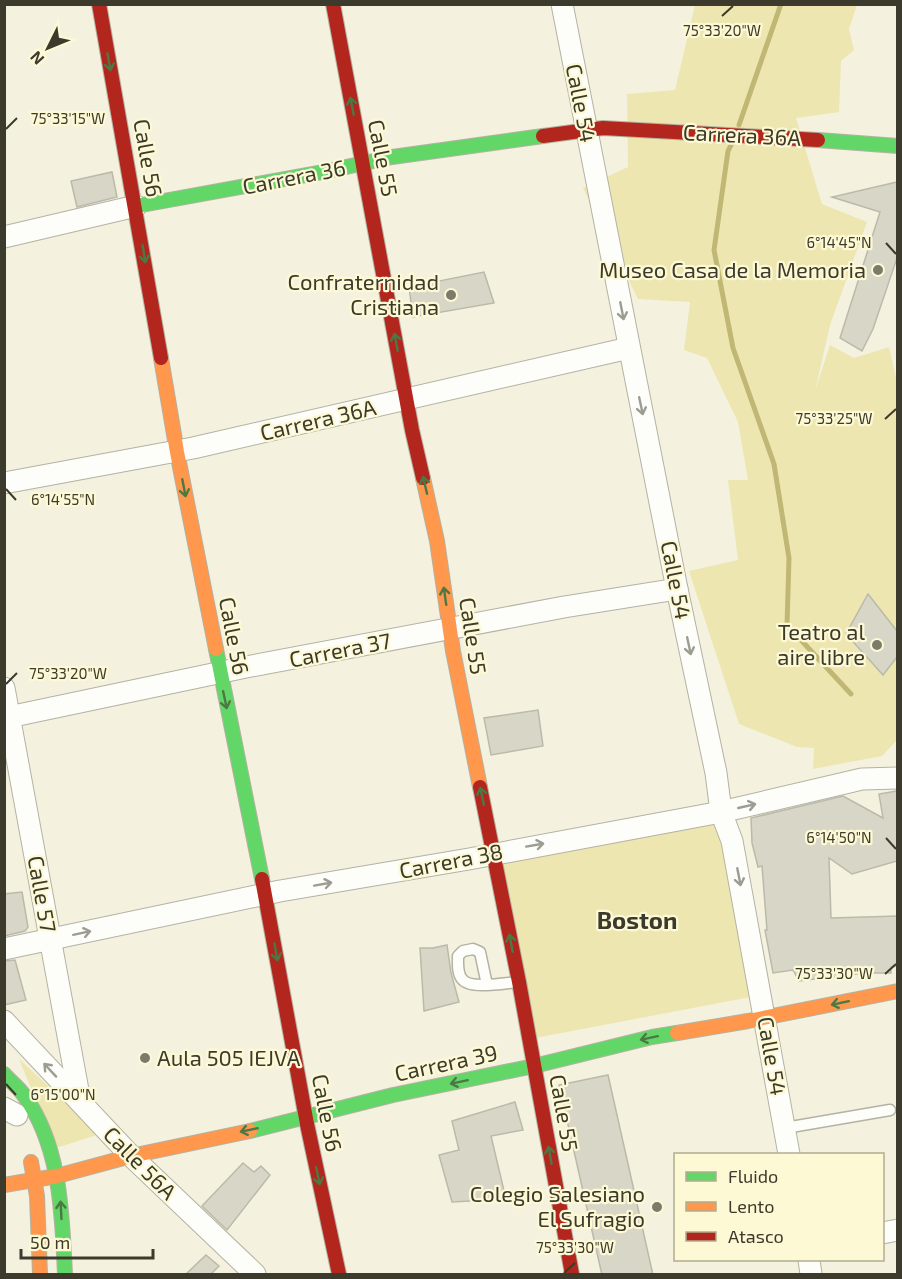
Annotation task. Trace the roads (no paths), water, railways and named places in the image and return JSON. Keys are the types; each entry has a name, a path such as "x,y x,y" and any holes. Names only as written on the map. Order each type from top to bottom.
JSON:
{"street":[{"name":"Calle 56","path":"99,4 136,206 177,452 265,894 306,1118 339,1275"},
{"name":"Calle 55","path":"333,4 407,400 438,541 449,629 519,982 572,1275"},
{"name":"Calle 54","path":"562,4 677,589 716,773 721,812 732,841 789,1153"},
{"name":"Carrera 36A","path":"586,131 628,128 897,146"},
{"name":"Carrera 36","path":"4,237 136,206 392,157 586,131"},
{"name":"Carrera 36A","path":"4,483 177,452 629,348"},
{"name":"Carrera 37","path":"7,718 220,673 449,629 677,589"},
{"name":"Calle 57","path":"4,688 7,718 80,1101"},
{"name":"Carrera 38","path":"4,949 265,894 721,812 862,779 897,778"},
{"name":"Carrera 39","path":"4,1185 57,1176 131,1156 306,1118 393,1095 534,1066 660,1036 765,1018 897,991"},
{"name":"Calle 56A","path":"4,1022 131,1156 255,1275"},
{"path":"4,1075 14,1116"},
{"path":"4,1075 16,1084 47,1140 57,1176 65,1275"},
{"path":"29,1151 37,1196 40,1275"}],"lane":[{"path":"487,985 519,982"},
{"path":"784,1128 890,1110"}],"waterway":[{"path":"739,125 781,4"},
{"path":"731,145 728,151 714,250 733,348 774,464 789,558 787,625 851,694"}],"place":[{"name":"Museo Casa de la Memoria","path":"878,270"},
{"name":"Confraternidad Cristiana","path":"451,295"},
{"name":"Teatro al aire libre","path":"877,645"},
{"name":"Aula 505 IEJVA","path":"145,1058"},
{"name":"Colegio Salesiano El Sufragio","path":"657,1207"}],"district":[{"name":"Boston","path":"637,921"}]}
